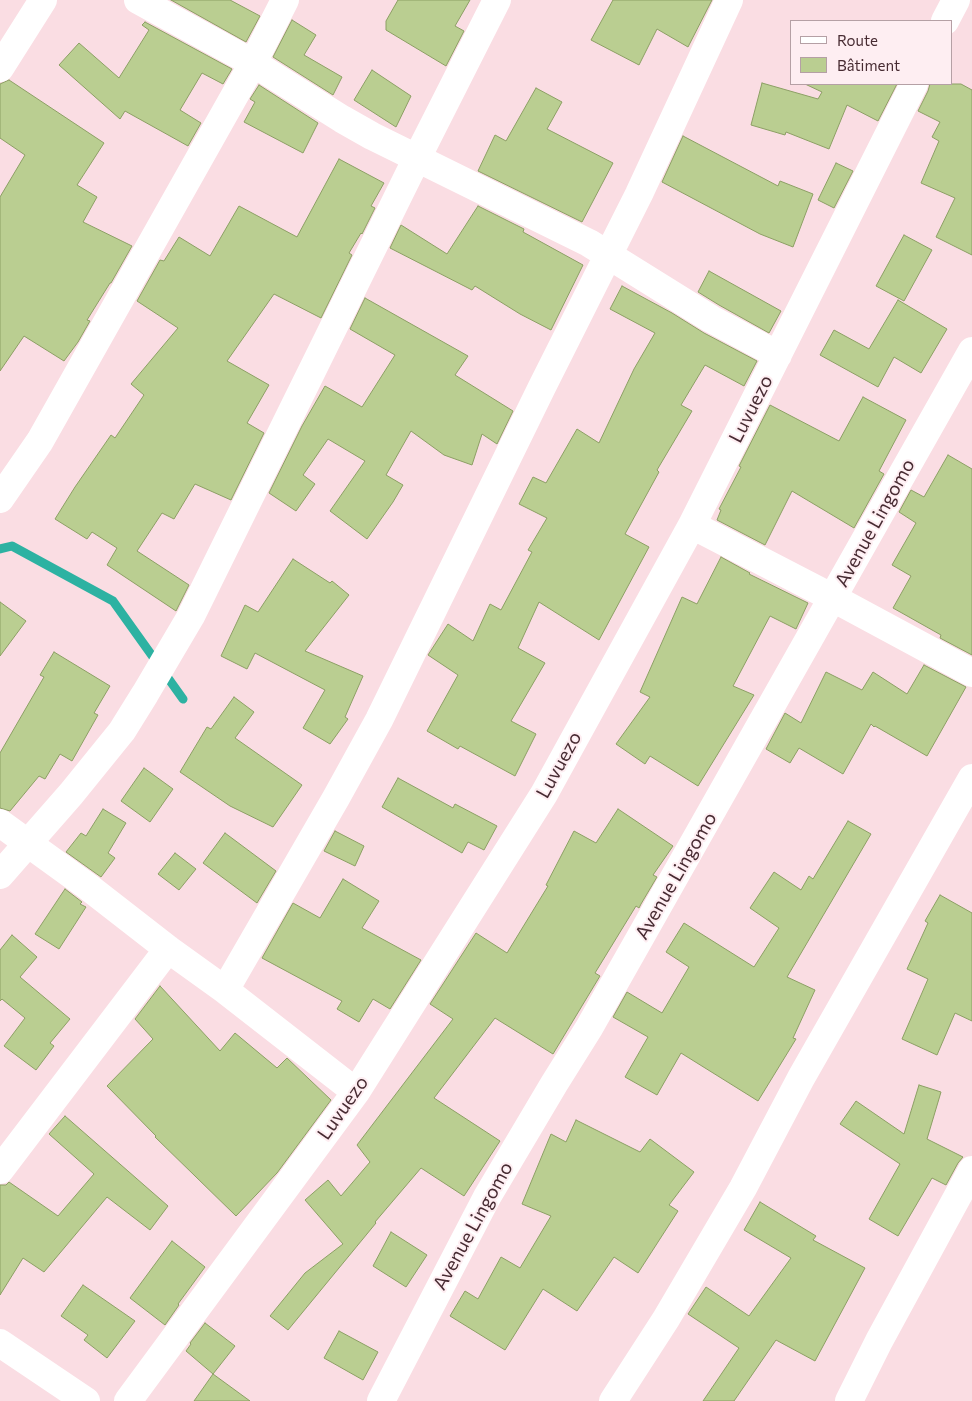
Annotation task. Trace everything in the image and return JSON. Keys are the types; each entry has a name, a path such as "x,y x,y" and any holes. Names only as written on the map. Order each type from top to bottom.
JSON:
{"street":[{"path":"0,68 43,0"},
{"path":"138,0 253,63 342,119 589,243 711,319 778,355"},
{"path":"0,499 40,441 253,63 285,0"},
{"path":"0,875 72,794 122,731 191,616 496,0"},
{"path":"225,990 332,807 379,720 639,194 728,0"},
{"path":"946,20 956,0"},
{"name":"Luvuezo","path":"128,1401 356,1092 544,794 692,524 913,85"},
{"name":"Avenue Lingomo","path":"381,1401 487,1196 594,1020 972,351"},
{"path":"692,524 972,673"},
{"path":"612,1401 666,1319 743,1188 801,1078 972,778"},
{"path":"0,823 138,924 356,1092"},
{"path":"0,1170 168,949"},
{"path":"849,1401 879,1341 972,1170"},
{"path":"0,1343 86,1401"}],"building":[{"path":"171,0 230,0 260,16 246,42"},
{"path":"398,0 470,0 455,26 464,31 446,66 386,30 386,21"},
{"path":"613,0 712,0 688,47 657,29 639,65 591,40"},
{"path":"292,20 316,35 304,55 342,77 333,95 273,57"},
{"path":"145,22 232,69 223,84 202,73 180,110 201,123 188,146 125,111 120,119 59,65 79,43 119,78 149,30 142,25"},
{"path":"372,70 411,96 396,127 354,100"},
{"path":"9,80 104,143 77,185 97,197 83,222 132,246 87,320 90,321 78,342 64,361 24,336 0,371 0,197 25,155 0,138 0,84"},
{"path":"762,83 818,99 822,92 807,85 896,85 878,121 847,105 829,149 786,132 785,135 751,125"},
{"path":"952,84 961,84 972,90 972,255 936,237 955,198 921,183 939,141 932,137 940,122 918,111 930,85"},
{"path":"259,85 318,123 303,153 244,122 255,102 250,99"},
{"path":"536,88 562,102 547,129 613,163 582,222 478,171 495,135 506,141"},
{"path":"683,136 778,186 780,181 813,194 793,247 760,234 662,182"},
{"path":"339,159 384,183 371,206 375,208 362,234 349,253 352,255 321,318 274,294 227,361 269,385 247,423 264,433 231,500 195,484 174,519 162,513 137,551 189,585 176,611 107,565 117,548 92,532 87,539 55,519 111,435 115,438 144,395 131,384 178,328 137,301 160,260 164,261 179,237 210,256 239,206 297,237"},
{"path":"836,163 853,171 834,208 818,200"},
{"path":"478,206 524,229 523,232 583,265 551,330 520,314 475,286 472,290 390,248 401,225 447,254"},
{"path":"904,235 932,250 904,301 876,286"},
{"path":"709,271 781,311 769,333 698,292"},
{"path":"622,286 757,361 744,386 705,365 681,405 692,411 657,470 659,472 625,534 649,547 599,640 539,602 518,648 545,663 511,721 536,734 515,776 460,746 458,749 427,731 458,675 428,655 448,624 473,641 490,604 501,610 532,552 528,550 547,518 519,504 533,477 546,483 577,429 599,443 634,369 655,333 610,309"},
{"path":"365,298 468,356 455,375 513,411 497,444 482,434 472,465 444,455 411,431 386,475 403,485 367,539 330,511 365,461 328,439 303,475 315,484 296,511 269,493 302,426 325,386 362,407 395,355 350,329"},
{"path":"898,300 947,329 921,373 894,357 878,387 820,355 834,330 869,349"},
{"path":"863,397 906,420 879,471 884,474 854,528 792,491 765,545 717,520 721,510 719,509 770,405 839,441"},
{"path":"948,455 972,469 972,655 940,638 941,635 893,608 911,576 892,565 916,523 899,512 911,490 924,497"},
{"path":"721,557 749,574 808,603 796,629 770,616 733,686 754,695 698,786 650,756 645,764 616,744 650,697 640,692 682,597 697,604"},
{"path":"293,559 330,583 332,581 349,595 305,651 363,676 345,717 348,719 330,744 303,728 325,690 255,653 247,669 221,656 245,605 258,612"},
{"path":"0,602 26,621 0,656"},
{"path":"54,652 110,686 94,713 98,715 72,761 60,754 45,779 39,776 10,811 0,808 0,753 44,677 40,675"},
{"path":"924,665 966,687 927,756 871,724 843,774 799,748 790,763 766,749 785,713 801,723 826,672 862,690 873,672 907,694"},
{"path":"234,697 254,712 235,738 302,785 273,827 230,806 180,772 207,727 211,729"},
{"path":"144,768 173,789 150,822 121,801"},
{"path":"398,778 453,808 455,804 497,826 484,850 468,842 462,853 382,807"},
{"path":"103,809 126,823 108,853 115,858 101,877 66,852 81,833 86,836"},
{"path":"618,809 673,846 653,875 657,877 639,908 636,906 595,973 600,976 553,1054 495,1018 434,1098 500,1141 464,1196 421,1168 288,1330 270,1316 305,1273 343,1244 305,1200 328,1180 341,1196 370,1162 357,1145 453,1019 430,1004 476,933 507,953 548,886 546,885 574,831 596,843"},
{"path":"848,821 871,834 787,977 815,990 793,1038 796,1039 758,1101 681,1053 657,1095 625,1077 648,1037 613,1017 627,992 662,1013 689,967 666,952 684,923 754,967 779,928 750,908 774,872 801,890 809,876 813,879"},
{"path":"335,831 364,846 355,866 324,851"},
{"path":"225,833 276,871 257,903 203,863"},
{"path":"175,853 196,869 179,890 158,874"},
{"path":"343,879 379,901 362,928 421,960 390,1009 373,999 359,1022 337,1009 342,1001 262,958 293,903 320,918"},
{"path":"65,889 82,902 80,904 86,907 59,949 35,934"},
{"path":"940,895 972,913 972,1021 955,1013 937,1055 902,1039 928,979 907,969 928,923 925,921"},
{"path":"12,935 37,957 20,977 70,1019 50,1043 54,1046 36,1070 4,1046 25,1018 2,999 0,1001 0,950"},
{"path":"160,986 220,1051 235,1033 277,1068 287,1058 331,1100 277,1173 236,1216 155,1137 107,1086 153,1039 135,1019"},
{"path":"919,1085 941,1092 927,1139 963,1157 946,1185 932,1178 898,1236 869,1219 900,1164 840,1124 856,1101 904,1134"},
{"path":"65,1116 168,1206 150,1230 107,1197 44,1272 23,1258 0,1295 0,1185 6,1185 9,1182 58,1216 94,1174 49,1134"},
{"path":"576,1120 640,1152 650,1139 694,1172 669,1205 678,1211 638,1273 614,1257 577,1311 543,1289 505,1350 450,1316 465,1291 478,1299 501,1257 520,1268 551,1216 522,1204 551,1134 566,1142"},
{"path":"760,1202 816,1236 813,1240 865,1268 815,1361 776,1340 734,1401 703,1401 739,1348 688,1314 706,1287 749,1316 791,1258 744,1230"},
{"path":"391,1232 427,1255 406,1287 373,1266"},
{"path":"172,1241 205,1267 165,1325 130,1298"},
{"path":"83,1285 135,1321 107,1358 84,1340 88,1335 61,1316"},
{"path":"205,1323 235,1346 213,1374 186,1351"},
{"path":"339,1331 378,1352 363,1380 324,1358"},
{"path":"213,1374 250,1401 194,1401"}],"waterway":[{"path":"0,549 12,546 113,601 183,699"}]}
